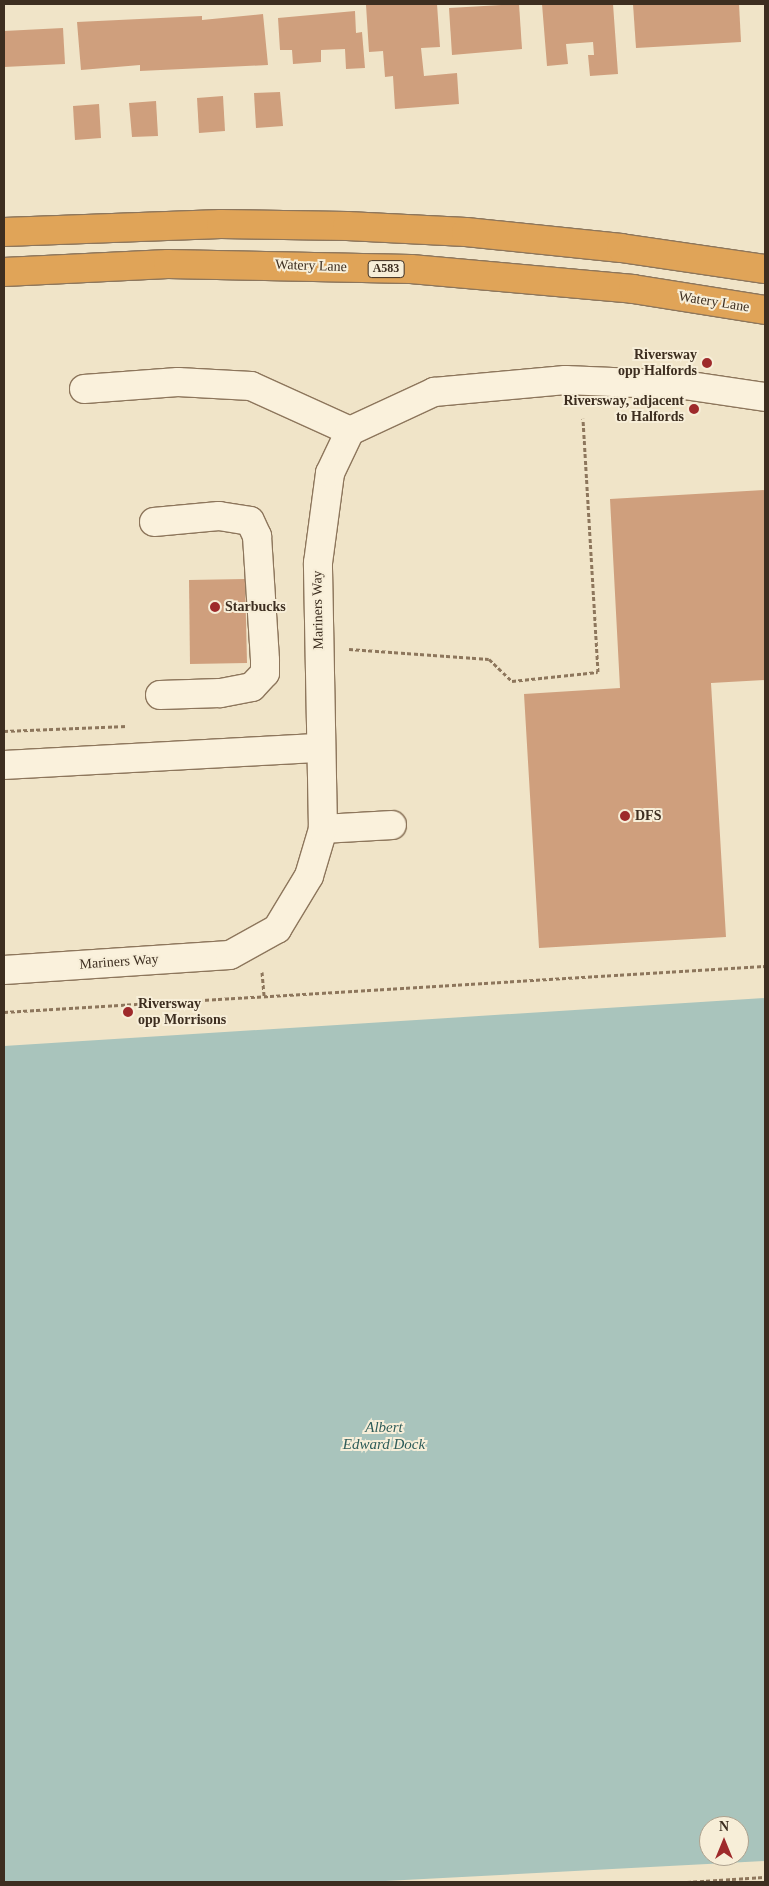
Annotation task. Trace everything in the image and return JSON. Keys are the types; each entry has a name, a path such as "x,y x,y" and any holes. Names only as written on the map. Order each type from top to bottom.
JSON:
{"highway":[{"path":"4,232 221,224 347,226 466,232 621,248 765,269"},
{"name":"Watery Lane","path":"4,272 168,264 411,270 633,289 765,310"}],"street":[{"path":"84,389 178,382 251,386 350,431 434,392 565,380 684,385 765,397"},
{"name":"Mariners Way","path":"4,970 230,955 277,929 309,876 323,829 318,648 318,563 330,473 350,431"},
{"path":"154,522 219,516 250,521 257,536 265,661 265,673 252,687 220,692 160,695"},
{"path":"4,765 321,748"},
{"path":"323,829 392,825"}],"path":[{"path":"318,648 393,649 489,659 512,680 598,672 583,418"},
{"path":"4,1012 765,966"},
{"path":"687,1882 765,1877"}],"water":[{"name":"Albert Edward Dock","path":"765,998 765,1861 749,1862 749,1816 699,1816 699,1864 366,1882 4,1882 4,1046"}],"building":[{"path":"437,4 440,47 421,48 424,76 457,73 459,104 395,109 393,76 385,77 383,51 369,52 366,5"},
{"path":"519,4 522,49 452,55 449,8"},
{"path":"542,4 613,4 618,74 590,76 588,55 594,55 593,42 566,44 568,64 547,66"},
{"path":"633,4 739,4 741,42 636,48"},
{"path":"355,11 356,33 362,32 365,68 346,69 345,49 321,50 321,62 293,64 292,50 280,50 278,18"},
{"path":"263,14 268,65 140,71 140,65 81,70 77,22 202,16 202,20"},
{"path":"63,28 65,64 4,67 4,31"},
{"path":"280,92 283,126 256,128 254,93"},
{"path":"223,96 225,131 199,133 197,98"},
{"path":"156,101 158,136 132,137 129,103"},
{"path":"99,104 101,138 75,140 73,106"},
{"name":"DFS","path":"765,490 765,680 711,683 726,937 539,948 524,694 620,688 610,499"},
{"path":"245,579 247,663 190,664 189,580"}],"place":[{"name":"Riversway opp Halfords","path":"707,363"},
{"name":"Riversway, adjacent to Halfords","path":"694,409"},
{"name":"Starbucks","path":"215,607"},
{"name":"DFS","path":"625,816"},
{"name":"Riversway opp Morrisons","path":"128,1012"}]}
